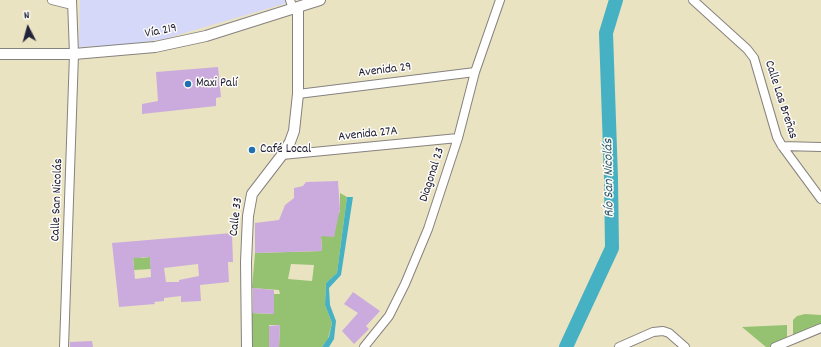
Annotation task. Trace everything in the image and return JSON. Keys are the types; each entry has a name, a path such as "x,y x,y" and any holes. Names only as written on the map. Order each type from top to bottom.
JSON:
{"main road":[{"name":"Vía 219","path":"0,54 74,54 156,48 206,36 294,5 320,0"},
{"name":"Calle 33","path":"247,347 246,262 249,209 252,194 282,155 290,142 294,131 298,94 294,5"}],"street":[{"path":"52,0 72,2"},
{"name":"Diagonal 23","path":"364,347 389,316 405,284 428,228 458,138 475,72 500,0"},
{"name":"Calle Las Breñas","path":"693,0 747,49 754,58 765,100 782,146 821,198"},
{"name":"Calle San Nicolás","path":"64,347 74,54 72,2"},
{"name":"Avenida 29","path":"298,94 475,72"},
{"name":"Avenida 27A","path":"282,155 458,138"},
{"path":"782,146 821,147"},
{"path":"775,347 821,328"},
{"path":"619,347 653,332 663,331 669,333 685,347"}],"shaded area":[{"path":"80,0 287,0 287,3 164,39 122,45 79,47"}],"green space":[{"path":"340,193 347,197 337,273 326,283 325,305 332,323 328,339 322,347 279,347 280,325 269,325 269,347 251,347 251,313 273,314 274,294 280,294 279,290 252,288 255,253 322,251 321,236 334,236 336,219 340,211","holes":["291,264 314,265 312,281 288,279"]},
{"path":"139,241 141,258 150,257 151,269 134,270 132,242"},
{"path":"805,314 821,315 821,326 793,338 793,320 797,316"},
{"path":"787,325 787,340 769,347 766,347 742,327"}],"water":[{"path":"347,197 353,197 341,275 329,288 330,305 336,321 334,339 329,347 322,347 329,337 332,323 325,305 326,283 337,273"}],"building":[{"name":"Maxi Palí","path":"218,67 221,97 216,98 216,106 142,114 142,104 158,101 156,72"},
{"path":"338,181 340,209 334,237 321,236 322,251 255,253 255,223 279,220 285,205 294,198 294,188 303,186 306,182"},
{"path":"232,233 233,262 228,262 229,282 200,285 201,301 181,302 181,296 164,298 164,301 154,302 155,304 119,307 112,243","holes":["150,257 151,277 135,279 133,258","198,264 199,276 179,280 179,282 166,282 164,268"]},
{"path":"253,288 274,290 274,314 253,313"},
{"path":"353,292 380,311 366,326 369,329 354,344 342,331 358,313 344,304"},
{"path":"280,325 279,347 269,347 269,326"},
{"path":"92,341 93,347 70,347 70,342"}],"waterway":[{"name":"Río San Nicolás","path":"566,347 612,248 606,33 616,0"}],"place":[{"name":"Maxi Palí","path":"188,84"},
{"name":"Café Local","path":"252,150"}]}
